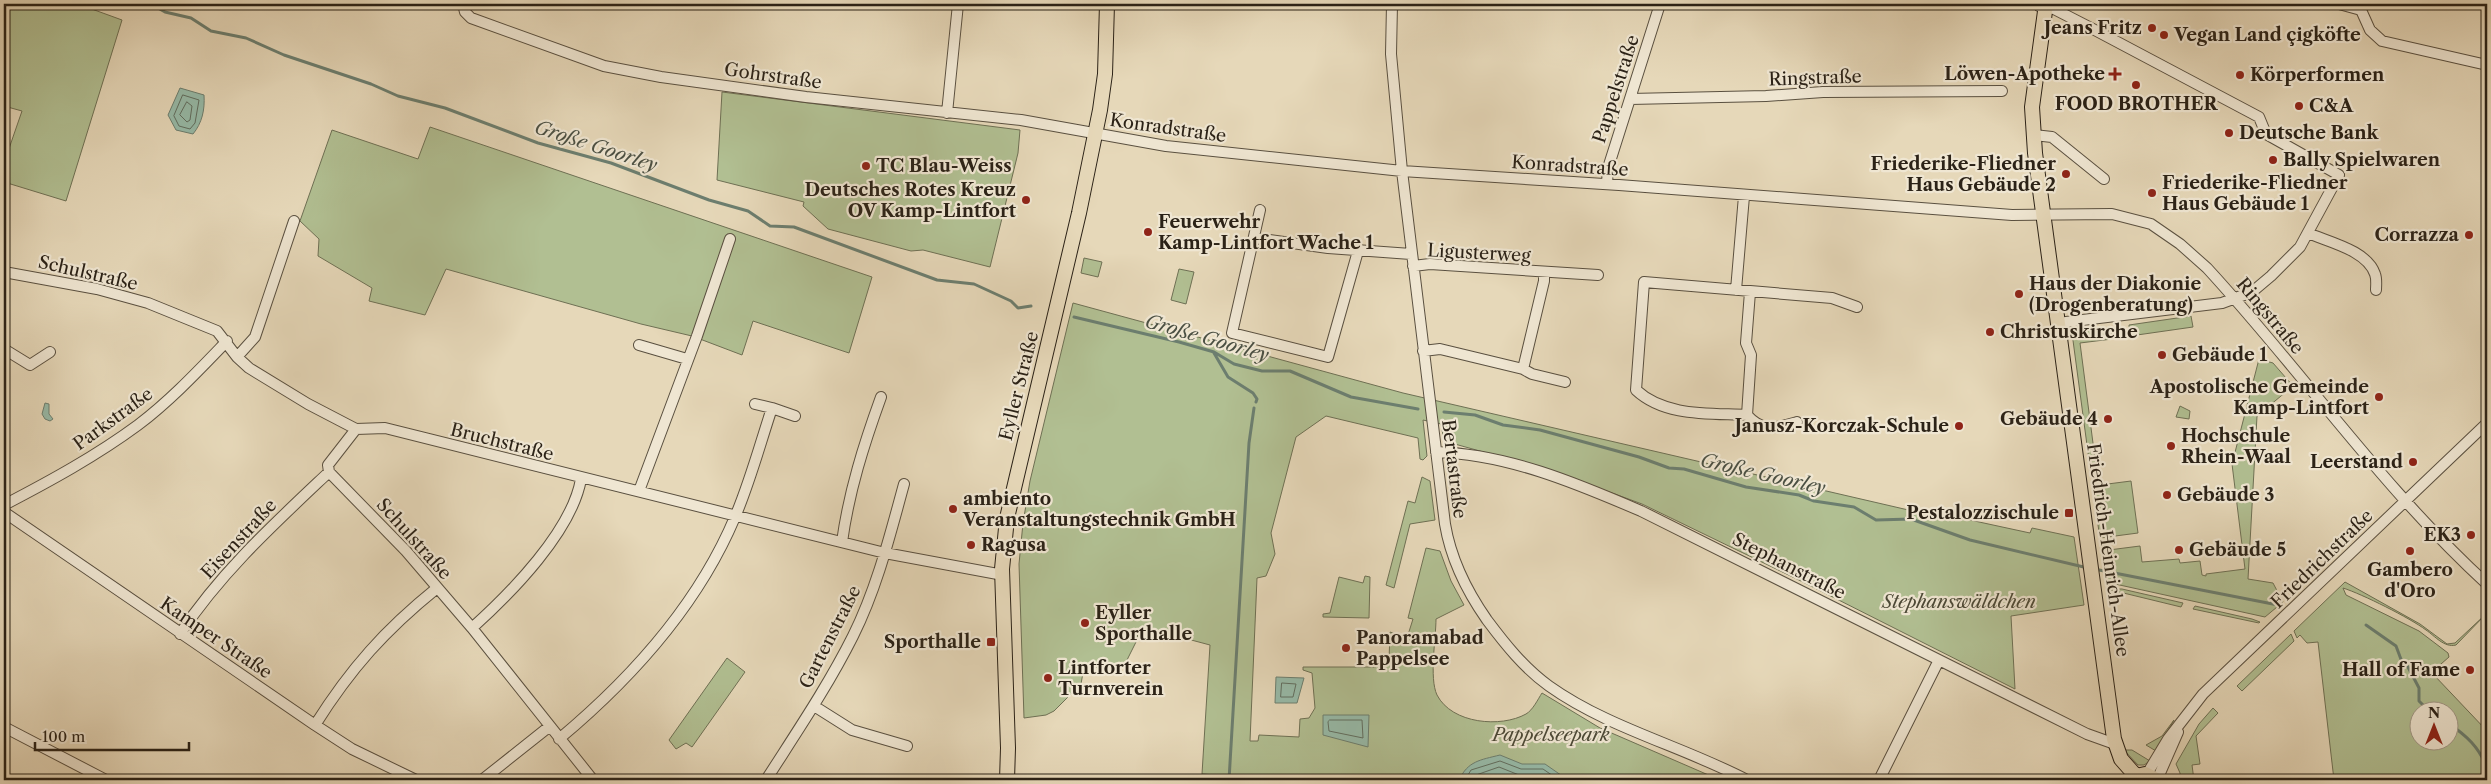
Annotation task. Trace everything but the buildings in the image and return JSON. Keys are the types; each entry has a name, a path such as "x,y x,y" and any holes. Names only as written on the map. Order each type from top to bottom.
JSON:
{"main road":[{"name":"Eyller Straße","path":"1007,780 1008,748 1002,575 1009,510 1095,134 1105,74 1107,4"},
{"name":"Friedrich-Heinrich-Allee","path":"2042,5 2040,62 2034,84 2032,107 2058,323 2115,744 2120,759 2145,778"}],"street":[{"name":"Gohrstraße","path":"463,4 465,12 471,18 604,66 670,79 947,113 1021,120 1095,134"},
{"path":"947,113 958,4"},
{"name":"Bertastraße","path":"1392,4 1391,54 1411,254 1446,532 1457,571 1474,602 1522,663 1550,686 1591,710 1747,780"},
{"name":"Pappelstraße","path":"1607,184 1608,168 1660,4"},
{"path":"2339,4 2361,10 2370,30 2382,41 2487,65"},
{"path":"2042,5 2091,28 2259,117 2266,134 2339,175 2300,247 2272,276 2252,292 2236,299 2058,323"},
{"name":"Ringstraße","path":"1630,99 1766,96 1823,92 2002,91"},
{"name":"Konradstraße","path":"1095,134 1166,146 1402,171 1607,184 1744,196 2012,215 2044,214"},
{"path":"2034,135 2052,137 2104,179"},
{"path":"1736,290 1744,196"},
{"path":"1260,210 1232,334 1328,357 1358,250"},
{"name":"Ringstraße","path":"2044,214 2104,213 2133,218 2151,224 2180,244 2202,263 2236,299 2325,408 2449,548 2487,584"},
{"path":"237,357 256,336 294,221"},
{"path":"2308,233 2357,254 2368,263 2376,275 2376,290"},
{"path":"639,491 730,238"},
{"path":"1255,238 1411,254"},
{"name":"Ligusterweg","path":"1413,266 1430,264 1544,273 1598,275"},
{"name":"Schulstraße","path":"4,272 97,289 148,303 217,331 227,341 237,357 249,368 308,404 356,429"},
{"name":"Ligusterweg","path":"1523,369 1544,281 1544,273"},
{"path":"1797,422 1776,428 1756,425 1746,415 1676,410 1644,397 1636,390 1644,282 1832,298 1857,307"},
{"path":"1746,415 1751,355 1746,342 1750,292"},
{"name":"Parkstraße","path":"4,505 90,458 139,424 184,385 227,341"},
{"path":"639,345 687,359"},
{"path":"4,349 30,365 50,352"},
{"path":"1423,351 1440,349 1523,369 1532,374 1565,382"},
{"path":"842,542 845,516 859,460 881,397"},
{"path":"755,404 794,416"},
{"path":"559,739 612,693 677,617 710,568 735,516 772,408"},
{"name":"Friedrichstraße","path":"2145,778 2160,752 2203,694 2487,423"},
{"name":"Bruchstraße","path":"356,429 384,428 581,479 639,491 885,553 1002,575"},
{"path":"329,472 328,464 356,429"},
{"name":"Stephanstraße","path":"1436,452 1466,453 1585,487 1696,536 2093,737 2115,744"},
{"name":"Schulstraße","path":"329,472 406,551 472,628 593,780"},
{"name":"Eisenstraße","path":"180,634 216,586 260,537 329,472"},
{"path":"472,628 508,595 541,556 561,526 580,489 581,479"},
{"path":"885,553 904,484"},
{"name":"Kamper Straße","path":"4,512 315,725 352,749 416,780"},
{"name":"Gartenstraße","path":"766,780 814,706 853,636 885,553"},
{"path":"315,725 352,670 378,640 437,588"},
{"path":"1879,780 1939,660"},
{"name":"Gartenstraße","path":"814,706 852,730 907,746"},
{"path":"4,726 106,780"},
{"path":"482,780 550,726"}],"green space":[{"path":"4,4 78,4 122,20 66,201 4,182 4,163 22,111 4,106"},
{"name":"TC Blau-Weiss","path":"722,92 1020,130 1018,153 990,267 923,250 911,251 828,229 803,206 804,202 717,180"},
{"path":"430,127 872,277 849,353 753,321 742,355 692,336 641,324 446,269 425,315 369,301 372,288 318,256 319,239 300,221 332,130 418,159"},
{"path":"1084,258 1102,262 1098,277 1081,273"},
{"path":"1179,269 1194,272 1186,304 1171,300"},
{"path":"1073,303 1403,393 1917,512 1919,509 2030,533 2032,528 2074,537 2084,605 2011,616 2015,689 1803,582 1642,504 1555,472 1444,441 1441,424 1423,420 1427,456 1423,460 1420,459 1418,438 1326,416 1296,437 1271,533 1275,554 1266,576 1257,578 1250,741 1258,741 1259,735 1299,737 1300,719 1309,718 1315,708 1312,673 1303,670 1303,667 1376,667 1376,662 1389,660 1390,632 1398,635 1396,639 1400,640 1402,636 1407,638 1413,619 1408,618 1426,548 1440,551 1451,581 1464,605 1436,619 1433,679 1437,695 1444,705 1454,712 1478,721 1504,721 1529,712 1542,693 1600,728 1720,780 1248,780 1248,777 1202,774 1210,645 1180,637 1180,634 1138,629 1137,640 1125,664 1114,668 1084,667 1081,684 1054,711 1046,715 1024,718 1019,564 1023,523 1030,481"},
{"path":"2191,316 2193,327 2130,336 2129,325"},
{"path":"2111,327 2112,339 2080,343 2097,474 2091,475 2072,333"},
{"path":"2259,359 2273,363 2293,386 2257,416 2248,579 2273,583 2283,602 2265,617 2106,582 2101,551 2140,546 2142,562 2179,559 2180,563 2200,561 2202,575 2206,576 2206,574 2245,569 2232,464"},
{"path":"2180,406 2190,411 2189,419 2176,417"},
{"path":"1422,477 1430,481 1435,520 1410,524 1394,588 1386,585 1408,501 1415,503"},
{"path":"2131,481 2138,533 2100,538 2092,486"},
{"path":"1365,576 1370,577 1369,618 1323,617 1323,614 1330,613 1339,577 1363,583"},
{"path":"2345,582 2420,624 2447,644 2455,643 2487,613 2456,645 2448,645 2398,613 2343,588 2346,595 2419,631 2448,653 2449,657 2433,671 2433,674 2487,731 2487,780 2334,780 2318,642 2307,643 2300,635 2297,638 2294,631"},
{"path":"2107,589 2122,589 2183,603 2181,607"},
{"path":"2195,606 2252,619 2260,622 2193,609"},
{"path":"2291,634 2294,641 2242,691 2237,686"},
{"path":"727,658 745,672 692,747 686,743 676,749 669,740"},
{"path":"2213,708 2218,713 2196,736 2200,764 2192,765 2194,780 2181,780 2176,764 2199,724"},
{"path":"2174,720 2156,751 2146,745 2162,736"},
{"path":"2124,750 2132,750 2150,761 2144,765 2138,765"}],"water":[{"path":"180,88 204,95 202,116 193,134 176,130 168,115"},
{"path":"45,403 49,404 49,414 53,419 50,421 45,419 42,414"},
{"path":"1276,677 1304,678 1297,703 1275,703"},
{"path":"1323,715 1369,715 1368,747 1323,735"},
{"path":"1500,755 1522,764 1545,764 1568,780 1459,780 1466,769 1475,762"}],"waterway":[{"name":"Große Goorley","path":"151,4 165,12 191,18 211,31 246,38 284,55 371,84 398,96 445,108 538,143 611,163 709,200 748,211 770,226 794,227 937,280 974,284 1011,301 1018,308 1031,306"},
{"name":"Große Goorley","path":"1074,317 1214,352 1234,364 1262,371 1290,371 1351,397 1418,409"},
{"path":"1214,353 1228,377 1253,393 1257,399 1256,402"},
{"path":"1229,780 1249,443 1254,408"},
{"name":"Große Goorley","path":"1444,412 1475,415 1503,425 1540,430 1639,457 1669,468 1684,469 1746,487 1799,495 1814,501 1854,507 1876,520 1911,519 1970,540 2088,568"},
{"path":"2094,569 2278,605"},
{"path":"2366,625 2396,646 2402,662 2408,667 2419,688 2420,702"},
{"path":"2458,731 2472,742 2487,768"}],"place":[{"name":"Jeans Fritz","path":"2152,28"},
{"name":"Vegan Land çigköfte","path":"2164,35"},
{"name":"Löwen-Apotheke","path":"2115,74"},
{"name":"Körperformen","path":"2240,75"},
{"name":"FOOD BROTHER","path":"2136,85"},
{"name":"C&A","path":"2299,106"},
{"name":"Deutsche Bank","path":"2229,133"},
{"name":"Bally Spielwaren","path":"2273,160"},
{"name":"TC Blau-Weiss","path":"866,166"},
{"name":"Friederike-Fliedner Haus Gebäude 2","path":"2066,174"},
{"name":"Friederike-Fliedner Haus Gebäude 1","path":"2152,193"},
{"name":"Deutsches Rotes Kreuz OV Kamp-Lintfort","path":"1026,200"},
{"name":"Feuerwehr Kamp-Lintfort Wache 1","path":"1148,232"},
{"name":"Corrazza","path":"2469,235"},
{"name":"Haus der Diakonie (Drogenberatung)","path":"2019,294"},
{"name":"Christuskirche","path":"1990,332"},
{"name":"Gebäude 1","path":"2162,355"},
{"name":"Apostolische Gemeinde Kamp-Lintfort","path":"2379,397"},
{"name":"Gebäude 4","path":"2108,419"},
{"name":"Janusz-Korczak-Schule","path":"1959,426"},
{"name":"Hochschule Rhein-Waal","path":"2171,446"},
{"name":"Leerstand","path":"2413,462"},
{"name":"Gebäude 3","path":"2167,495"},
{"name":"ambiento Veranstaltungstechnik GmbH","path":"953,509"},
{"name":"Pestalozzischule","path":"2069,513"},
{"name":"EK3","path":"2471,535"},
{"name":"Ragusa","path":"971,545"},
{"name":"Gebäude 5","path":"2179,550"},
{"name":"Gambero d'Oro","path":"2410,551"},
{"name":"Eyller Sporthalle","path":"1085,623"},
{"name":"Sporthalle","path":"991,642"},
{"name":"Panoramabad Pappelsee","path":"1346,648"},
{"name":"Hall of Fame","path":"2470,670"},
{"name":"Lintforter Turnverein","path":"1048,678"}],"park label":[{"name":"Stephanswäldchen","path":"1959,602"},
{"name":"Pappelseepark","path":"1551,735"}]}
